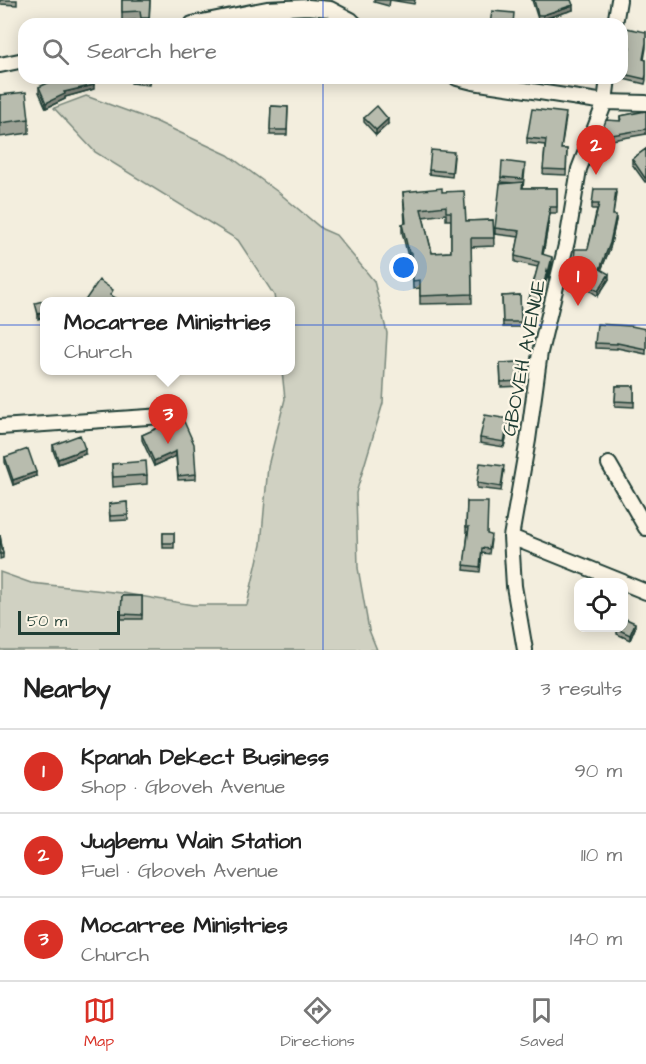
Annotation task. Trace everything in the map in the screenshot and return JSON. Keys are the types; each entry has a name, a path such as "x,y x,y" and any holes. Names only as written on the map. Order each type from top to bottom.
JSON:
{"street":[{"path":"616,18 618,0"},
{"path":"222,18 267,9 308,7 330,9 347,18"},
{"path":"0,65 18,61"},
{"path":"486,84 605,102 646,103"},
{"name":"GBOVEH AVENUE","path":"525,650 514,586 511,537 540,352 567,242 579,169 605,102 607,84"},
{"path":"0,427 163,416"},
{"path":"609,464 646,528"},
{"path":"511,537 611,578"},
{"path":"628,585 646,592"}],"shaded area":[{"path":"86,96 155,121 228,155 278,192 322,229 336,235 374,281 387,333 383,403 356,493 358,568 369,630 377,650 0,650 0,572 31,583 122,593 193,605 247,605 261,545 268,466 285,399 282,375 295,375 295,297 274,297 238,240 95,152 54,108"}],"building":[{"path":"122,0 150,0 149,18 141,18 140,11 122,12"},
{"path":"534,0 571,0 573,5 538,15"},
{"path":"492,11 514,13 514,18 491,18"},
{"path":"628,28 646,32 643,59 646,60 645,79 628,75 630,47 628,46"},
{"path":"46,84 94,85 64,92 65,94 46,103 39,87"},
{"path":"26,92 29,119 0,123 0,95"},
{"path":"271,106 288,107 287,130 270,130"},
{"path":"377,106 388,119 376,130 364,118"},
{"path":"532,109 566,113 561,149 567,149 566,170 543,169 546,140 527,138"},
{"path":"646,111 646,129 612,135 601,134 606,120 621,121 620,116"},
{"path":"646,149 646,177 645,178 632,159"},
{"path":"431,150 454,152 452,172 429,170"},
{"path":"502,161 525,164 523,179 501,177"},
{"path":"523,182 522,188 557,188 557,207 550,207 542,254 552,257 540,301 529,299 539,262 515,256 520,231 495,228 500,184"},
{"path":"442,188 442,192 464,191 466,221 493,220 494,238 471,238 472,294 420,296 420,280 413,281 412,253 409,253 402,224 406,223 403,192","holes":["446,206 446,212 451,212 451,252 432,253 421,209"]},
{"path":"594,189 616,189 613,215 616,215 610,243 600,269 609,274 598,291 580,279 585,272 572,272 575,249 588,249 599,204 592,204"},
{"path":"99,280 113,290 110,295 114,297 87,297"},
{"path":"520,295 521,322 503,322 502,296"},
{"path":"40,302 40,313 38,314 35,303"},
{"path":"597,324 646,329 646,349 617,343 595,343"},
{"path":"521,362 522,381 501,382 500,363"},
{"path":"616,386 634,386 634,402 615,401"},
{"path":"485,415 509,419 504,442 480,438"},
{"path":"182,417 194,444 196,474 178,476 176,451 154,461 142,435"},
{"path":"80,435 85,449 58,459 53,445"},
{"path":"28,449 36,472 13,480 5,457"},
{"path":"146,461 147,475 113,477 112,464"},
{"path":"480,463 504,466 501,487 477,483"},
{"path":"127,502 128,515 110,516 109,504"},
{"path":"467,502 488,502 487,534 491,535 489,549 482,548 480,567 464,565 469,527 466,527"},
{"path":"163,533 174,533 174,543 163,543"},
{"path":"0,535 3,554 0,554"},
{"path":"122,596 142,596 142,615 121,614"},
{"path":"628,620 635,623 630,635 624,632 628,632"}],"place":[{"name":"Jugbemu Wain Station","path":"596,175"},
{"name":"Kpanah Dekect Business","path":"578,306"},
{"name":"Mocarree Ministries","path":"168,444"}]}
